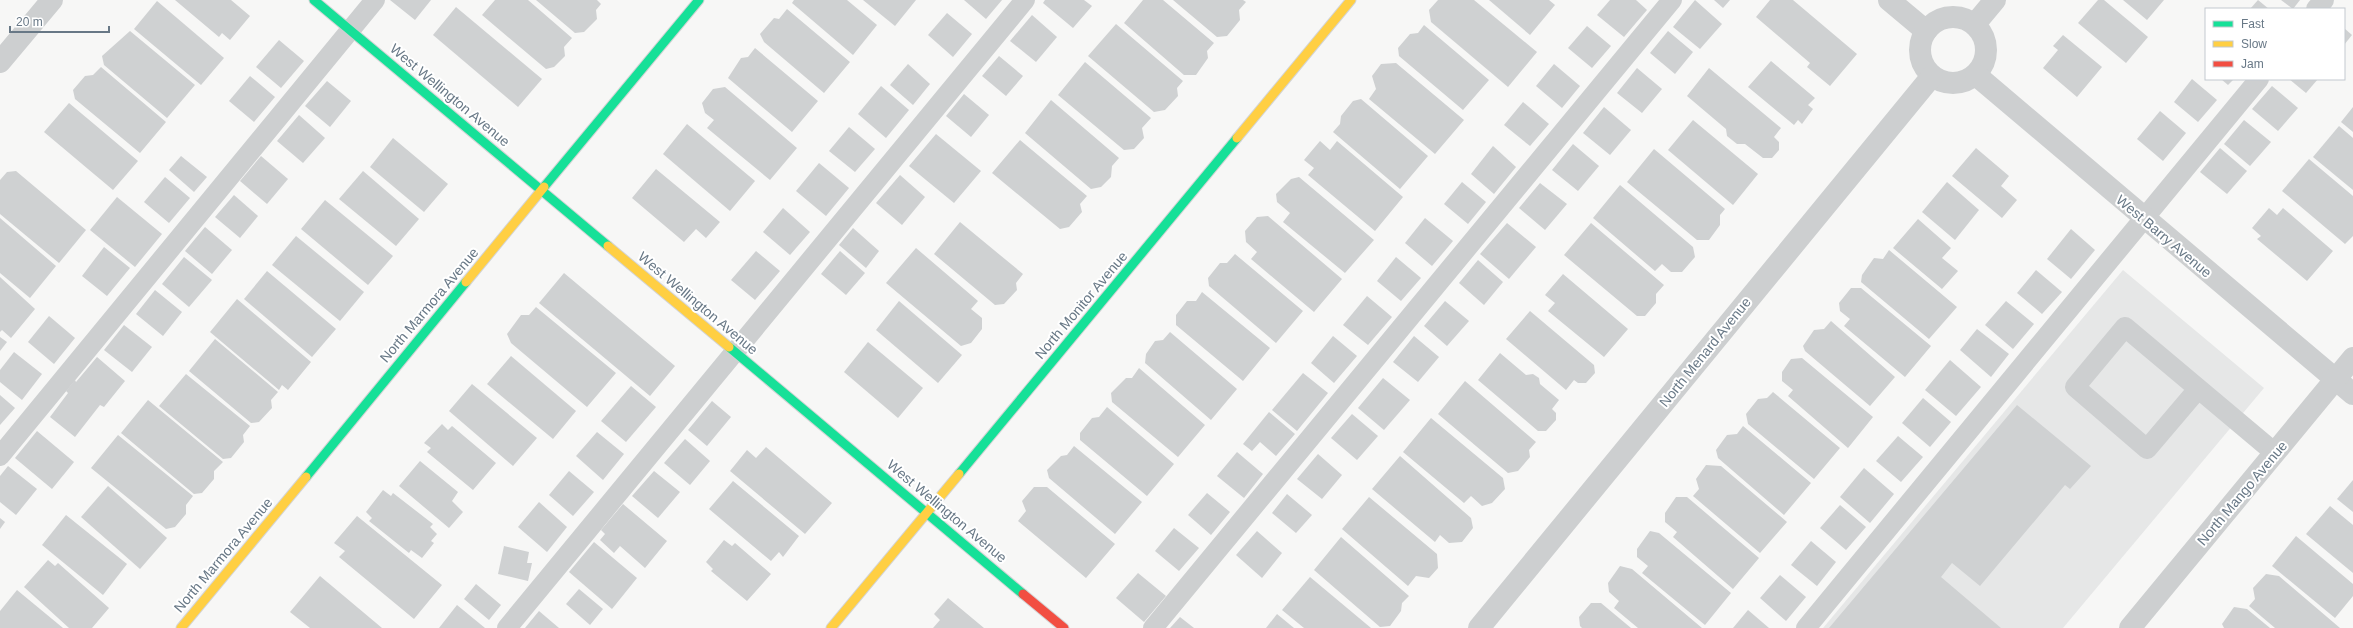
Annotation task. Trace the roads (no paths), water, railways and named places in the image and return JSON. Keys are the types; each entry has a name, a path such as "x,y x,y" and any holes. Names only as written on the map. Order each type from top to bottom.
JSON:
{"street":[{"path":"0,62 52,0"},
{"name":"West Wellington Avenue","path":"314,0 1064,628"},
{"name":"North Marmora Avenue","path":"181,628 699,0"},
{"name":"North Monitor Avenue","path":"831,628 1351,0"},
{"path":"1889,0 1926,31"},
{"path":"1975,24 1995,0"},
{"path":"1954,17 1965,19 1975,24 1982,33 1986,43 1987,55 1983,66 1976,75 1966,82 1956,84 1945,83 1932,76 1922,62 1920,51 1926,31 1934,23 1954,17"},
{"name":"West Barry Avenue","path":"1976,75 2144,219 2353,394"},
{"name":"North Menard Avenue","path":"1479,628 1932,76"},
{"name":"North Mango Avenue","path":"2130,628 2353,358"}],"lane":[{"path":"0,456 375,0"},
{"path":"507,628 1025,0"},
{"path":"1153,628 1672,0"},
{"path":"2317,8 2324,0"},
{"path":"1806,628 2258,80"},
{"path":"2198,389 2147,449 2075,387 2125,327 2275,453"}]}
